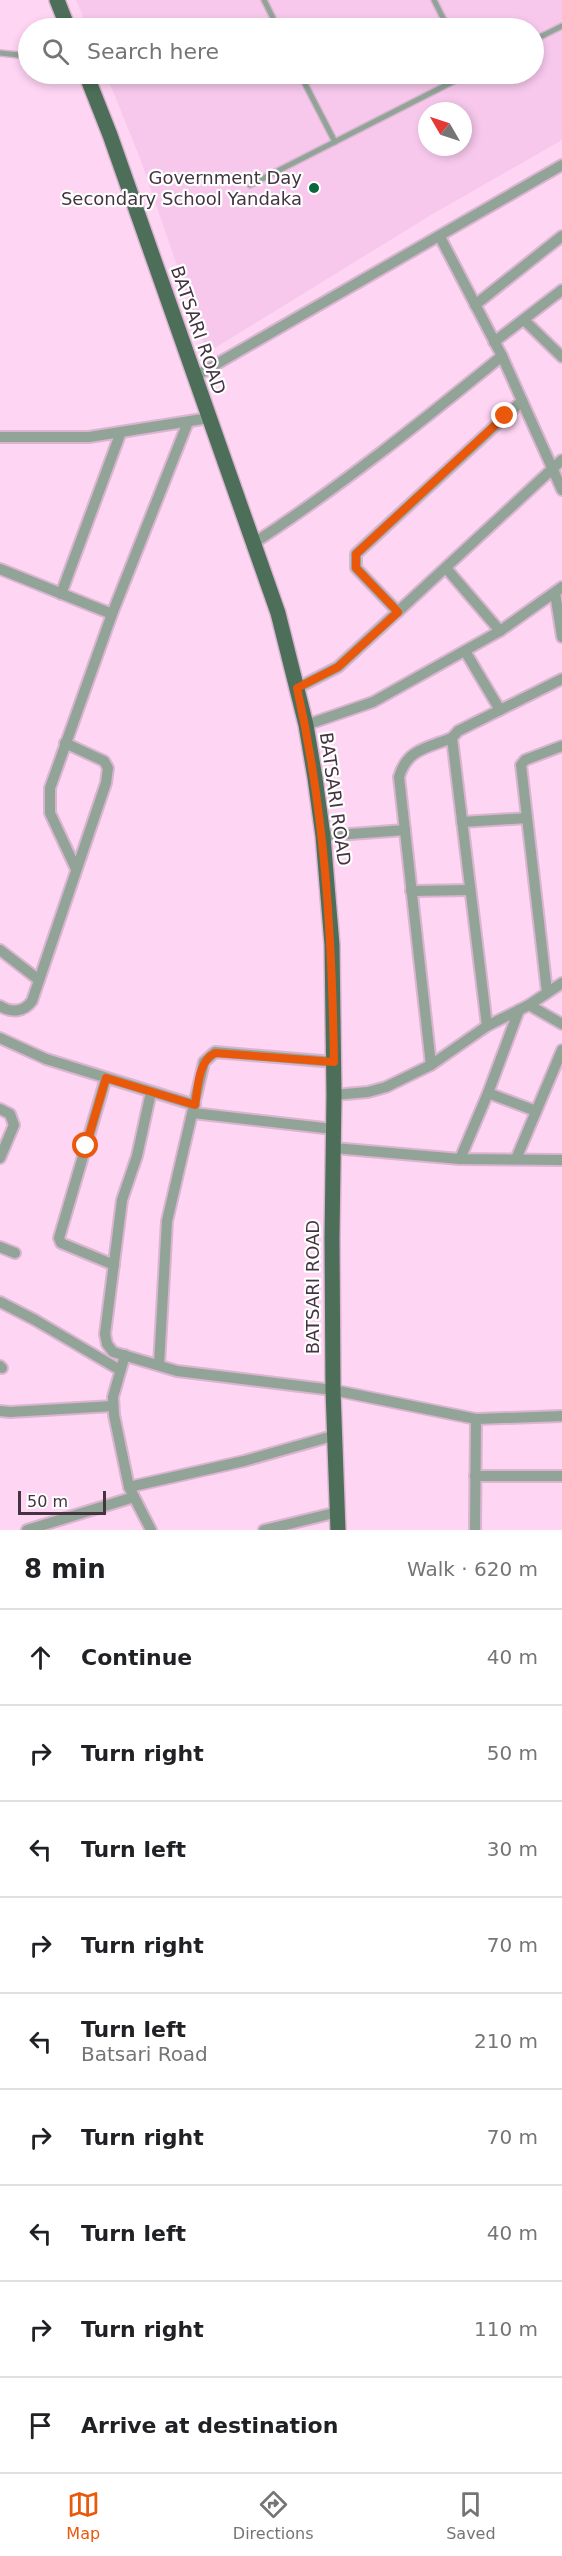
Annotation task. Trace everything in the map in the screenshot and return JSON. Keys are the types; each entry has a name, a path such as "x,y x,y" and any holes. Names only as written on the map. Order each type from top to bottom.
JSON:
{"main road":[{"path":"57,0 64,18"},
{"name":"BATSARI ROAD","path":"90,84 110,135 278,613 306,725 323,836 332,945 333,1390 338,1530"}],"street":[{"path":"194,377 562,165"},
{"path":"475,304 562,236"},
{"path":"440,237 502,356 562,490"},
{"path":"494,342 562,290"},
{"path":"524,320 562,357"},
{"path":"254,543 322,499 394,445 502,356"},
{"path":"398,612 356,568 356,554 522,401"},
{"path":"0,437 89,437 209,418"},
{"path":"76,869 50,813 50,788 112,614 188,422"},
{"path":"61,594 121,432"},
{"path":"297,688 338,667 562,460"},
{"path":"446,568 500,630"},
{"path":"0,569 112,614"},
{"path":"306,725 374,702 500,630 559,590"},
{"path":"559,590 562,637"},
{"path":"465,651 500,710"},
{"path":"431,1065 399,777 403,763 415,753 452,738 458,730 562,679"},
{"path":"452,738 488,1026"},
{"path":"0,1006 6,1010 18,1011 27,1008 32,1001 106,783 108,768 104,761 65,743"},
{"path":"547,992 522,762 562,746"},
{"path":"462,822 527,818"},
{"path":"323,836 405,830"},
{"path":"411,891 470,891"},
{"path":"0,950 39,980"},
{"path":"334,1095 368,1092 386,1087 431,1065 488,1026 524,1007 562,982"},
{"path":"524,1007 562,1024"},
{"path":"460,1159 524,1007"},
{"path":"0,1038 32,1054 151,1092 194,1109 333,1129"},
{"path":"516,1160 562,1050"},
{"path":"159,1365 167,1221 204,1062 208,1056 215,1053 334,1062"},
{"path":"106,1078 59,1238 61,1243 114,1265"},
{"path":"151,1092 137,1156 122,1200 105,1334 107,1344 113,1352 177,1371 333,1390 476,1419 562,1416"},
{"path":"488,1093 536,1111"},
{"path":"0,1109 10,1114 14,1125 0,1158"},
{"path":"334,1149 460,1159 562,1160"},
{"path":"0,1247 15,1253"},
{"path":"0,1302 120,1370"},
{"path":"124,1355 113,1397 113,1406 132,1492 151,1530"},
{"path":"5,1412 113,1406"},
{"path":"475,1530 476,1419"},
{"path":"27,1530 132,1492 336,1435"},
{"path":"475,1476 562,1476"},
{"path":"264,1530 338,1512"}],"lane":[{"path":"264,0 273,18"},
{"path":"434,0 443,18"},
{"path":"544,35 562,26"},
{"path":"0,52 18,55"},
{"path":"305,84 335,142"},
{"path":"250,185 448,84"}],"shaded area":[{"name":"Government Day Secondary School Yandaka","path":"76,0 562,0 562,140 431,215 207,353 141,161 110,84 544,84 544,18 84,18"}],"place":[{"name":"Government Day Secondary School Yandaka","path":"314,188"}],"route":[{"path":"86,1146 106,1078 195,1105 204,1062 208,1056 215,1053 334,1062 332,945 323,836 306,725 297,688 338,667 398,612 356,568 354,561 356,554 505,416"}]}
